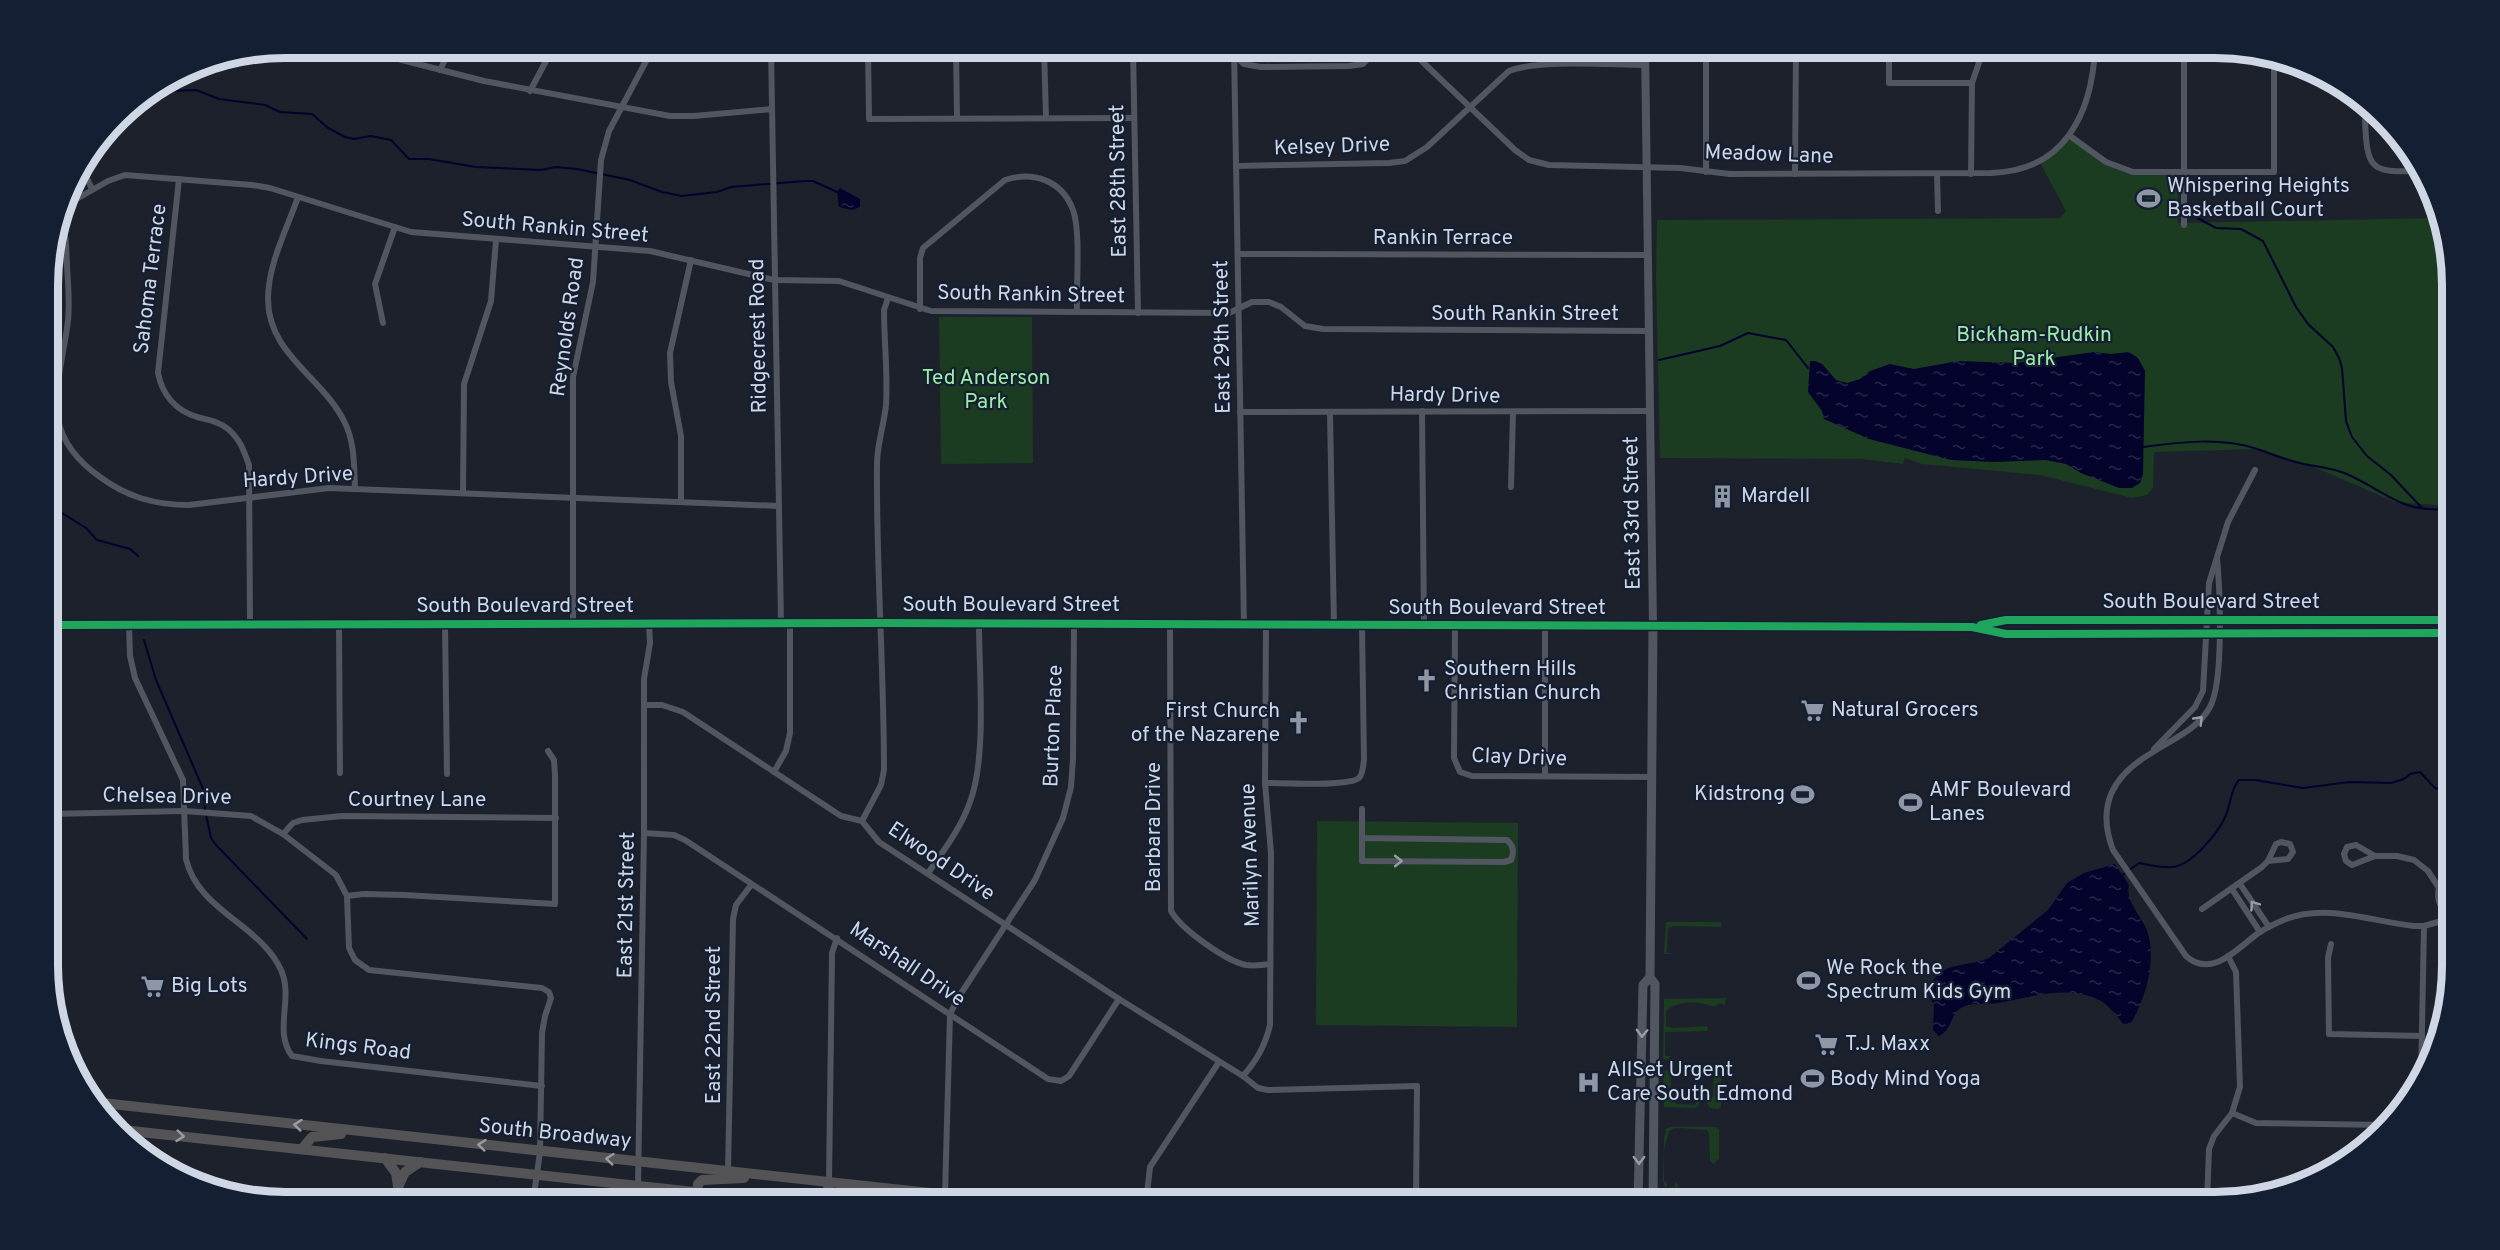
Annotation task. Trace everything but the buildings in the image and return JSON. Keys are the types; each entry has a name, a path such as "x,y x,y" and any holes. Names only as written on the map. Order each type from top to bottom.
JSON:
{"main road":[{"name":"South Boulevard Street","path":"1972,627 2006,620 2442,620"},
{"name":"South Boulevard Street","path":"58,625 979,623 1972,627 2006,634 2442,633"},
{"name":"East 33rd Street","path":"1653,626 1650,977 1654,984 1653,1192"},
{"name":"East 33rd Street","path":"1638,1192 1643,985 1650,977"},
{"name":"South Broadway","path":"105,1103 829,1182 901,1192"},
{"name":"South Broadway","path":"132,1131 697,1192"},
{"path":"302,1149 312,1137 356,1132"},
{"path":"385,1158 396,1173 398,1187 405,1172 420,1162"},
{"path":"697,1192 698,1184 702,1180 767,1176"},
{"path":"826,1192 829,1182"}],"street":[{"path":"394,58 530,91 683,117 772,109"},
{"path":"440,70 447,58"},
{"path":"530,91 548,58"},
{"name":"Reynolds Road","path":"573,624 573,377 591,295 602,153 606,138 648,58"},
{"name":"Ridgecrest Road","path":"771,58 779,506 790,733 786,752 774,772"},
{"path":"868,58 869,119 1134,118"},
{"path":"956,58 957,118"},
{"path":"1044,58 1046,118"},
{"name":"East 28th Street","path":"1133,58 1138,313"},
{"name":"East 29th Street","path":"1234,58 1244,625"},
{"path":"1235,58 1244,64 1261,67 1349,66 1363,64 1369,58"},
{"name":"Meadow Lane","path":"1419,58 1515,150 1529,160 1549,165 1647,167 1730,174 1971,174 1999,173 2023,168 2042,159 2070,136 2081,117 2089,95 2094,76 2095,58"},
{"name":"East 33rd Street","path":"1645,58 1653,626"},
{"path":"1795,174 1796,58"},
{"path":"1971,174 1972,83 1981,58"},
{"path":"2184,58 2184,225"},
{"path":"1889,61 1889,83 1972,83"},
{"path":"1706,62 1706,172"},
{"name":"Kelsey Drive","path":"1236,166 1405,161 1427,147 1509,71 1521,66 1645,65"},
{"path":"2070,136 2106,162 2124,170 2145,174 2274,172 2274,66"},
{"path":"2365,120 2366,151 2376,167 2385,172 2411,172"},
{"path":"1937,174 1938,211"},
{"name":"South Rankin Street","path":"76,199 92,189 125,175 252,185 423,234 650,251 774,280 839,281 920,309 942,311 1228,313 1252,302 1269,302 1281,306 1305,326 1323,329 1650,331"},
{"path":"920,309 920,258 923,248 1005,180 1021,175 1034,176 1049,182 1065,197 1073,210 1076,229 1077,312"},
{"path":"86,177 92,189"},
{"name":"Sahoma Terrace","path":"179,179 157,361 160,384 165,394 179,408 196,417 226,427 237,438 244,450 249,465 250,624"},
{"path":"298,197 272,271 268,297 270,315 276,333 287,352 335,407 346,424 353,450 356,489"},
{"path":"383,323 375,284 395,227"},
{"name":"Hardy Drive","path":"58,382 69,307 64,236"},
{"path":"463,493 464,384 491,301 496,240"},
{"name":"Rankin Terrace","path":"1238,254 1648,255"},
{"path":"681,502 681,436 671,382 670,353 691,260"},
{"name":"Elwood Drive","path":"888,298 884,310 886,404 879,435 877,462 884,770 881,785 862,821 879,842 1119,999 1243,1076 1258,1088 1268,1090 1417,1086 1416,1192"},
{"path":"1422,411 1424,626"},
{"name":"Hardy Drive","path":"1240,412 1650,411"},
{"path":"1330,413 1334,626"},
{"path":"1512,487 1513,413"},
{"name":"Hardy Drive","path":"58,415 63,436 81,463 110,484 145,501 170,505 189,505 329,488 779,506"},
{"path":"2151,753 2167,733 2195,707 2203,691 2206,677 2210,583 2228,522 2255,470"},
{"path":"2217,558 2218,677 2213,701 2202,718 2123,775 2110,795 2106,809 2106,825 2114,850 2189,959 2200,964 2219,962 2260,932 2298,915 2336,913 2393,924 2424,926 2442,920"},
{"path":"928,873 958,831 971,801 977,777 980,739 979,623"},
{"path":"339,624 340,773"},
{"path":"445,624 447,774"},
{"name":"East 21st Street","path":"638,1187 644,833 644,679 650,643 649,624"},
{"name":"Burton Place","path":"944,1192 950,1014 1035,880 1056,836 1071,787 1074,624"},
{"name":"Barbara Drive","path":"1170,624 1171,912 1177,921 1224,956 1247,965 1270,964"},
{"name":"Kings Road","path":"129,625 130,656 135,678 183,780 186,859 189,871 207,897 267,949 282,971 286,993 283,1035 285,1046 292,1056 542,1086"},
{"name":"Marilyn Avenue","path":"1243,1076 1257,1060 1267,1039 1270,1025 1271,853 1265,783 1266,625"},
{"path":"1265,783 1341,783 1358,778 1362,774 1364,760 1362,626"},
{"name":"Clay Drive","path":"1455,626 1454,758 1456,768 1467,775 1652,777"},
{"path":"1545,626 1545,776"},
{"path":"2206,677 2218,677"},
{"path":"644,705 662,705 683,712 841,816 862,821"},
{"path":"534,1192 540,1152 542,1033 544,1016 551,998 549,992 542,988 369,970 355,960 349,948 347,896 405,895 555,904 554,760 548,752"},
{"path":"1362,809 1362,838 1362,861 1504,862 1511,860 1514,853 1512,844 1507,840 1362,838"},
{"name":"Chelsea Drive","path":"58,814 184,811 251,816 283,834 336,875 347,896"},
{"name":"Courtney Lane","path":"283,834 293,823 302,820 342,816 556,818"},
{"name":"Marshall Drive","path":"644,833 674,835 685,840 1048,1079 1061,1081 1069,1076 1119,999"},
{"path":"2375,856 2356,845 2347,847 2344,854 2346,861 2352,865 2375,856 2397,856 2414,860 2428,871 2442,889"},
{"path":"2202,909 2240,884 2268,861"},
{"path":"2240,884 2269,927"},
{"name":"East 22nd Street","path":"728,1172 733,919 736,905 751,885"},
{"path":"2439,888 2437,896 2441,905"},
{"path":"2232,889 2260,932"},
{"path":"2422,1057 2424,926"},
{"path":"829,1182 832,953 837,938"},
{"path":"2331,944 2328,958 2329,1034 2422,1036"},
{"path":"2207,1192 2209,1149 2214,1136 2232,1113 2240,1087 2236,972 2229,956"},
{"path":"1147,1192 1150,1167 1219,1062"},
{"path":"2232,1113 2249,1121 2264,1123 2375,1125"}],"green space":[{"name":"Bickham-Rudkin Park","path":"2070,136 2124,170 2178,174 2178,223 2431,218 2440,256 2442,285 2442,505 2395,502 2314,467 2259,449 2154,452 2153,488 2147,495 2132,498 2040,475 1922,464 1905,458 1903,464 1862,459 1660,458 1657,220 2060,218 2066,211 2039,161"},
{"name":"Ted Anderson Park","path":"939,317 1032,317 1033,463 941,464"},
{"path":"1317,821 1518,823 1517,1027 1316,1025"},
{"path":"1666,922 1721,922 1721,927 1673,926 1668,928 1667,953 1673,954 1664,954"},
{"path":"1726,998 1725,1005 1720,1003 1714,1007 1689,1003 1671,1007 1666,1011 1666,1026 1673,1028 1707,1026 1708,1031 1665,1032 1665,1053 1666,1056 1671,1056 1668,1060 1663,1059 1664,999"},
{"path":"1674,1070 1676,1073 1671,1074 1670,1099 1676,1099 1676,1104 1695,1105 1697,1099 1699,1103 1696,1108 1664,1107 1663,1071"},
{"path":"1714,1072 1721,1073 1721,1106 1718,1109 1710,1108 1707,1103 1713,1096"},
{"path":"1671,1127 1716,1127 1719,1130 1719,1158 1714,1164 1710,1161 1707,1130 1675,1128 1669,1131 1664,1150 1664,1181 1667,1182 1667,1187 1675,1187 1675,1182 1679,1185 1677,1188 1665,1187 1663,1181 1664,1137 1666,1132 1665,1129"}],"water":[{"path":"840,188 860,199 860,207 852,210 839,207 837,192"},
{"path":"2094,352 2111,354 2129,352 2138,358 2145,371 2143,474 2140,483 2132,488 2119,488 2081,473 2066,464 2045,460 1994,462 1951,460 1869,439 1824,419 1822,411 1808,392 1810,361 1822,364 1836,380 1847,383 1890,364 1914,369 1958,361 2016,363"},
{"path":"2115,864 2129,885 2129,896 2146,928 2151,952 2146,990 2131,1023 2123,1024 2101,1001 2075,993 2062,992 1964,1006 1955,1014 1943,1034 1939,1036 1933,1030 1934,1005 1928,994 1937,975 1952,967 1989,958 2048,910 2067,883 2084,873"}],"waterway":[{"path":"169,91 196,90 219,99 265,105 280,112 312,114 328,128 345,137 354,139 371,136 391,140 409,159 429,159 476,167 577,169 630,180 662,192 682,196 717,192 731,187 805,181 813,181 837,192"},
{"path":"2192,215 2216,228 2241,229 2263,241 2296,307 2308,324 2333,347 2339,358 2342,368 2346,421 2352,437 2367,456 2391,475 2422,508"},
{"path":"1659,360 1720,346 1748,333 1786,340 1808,368"},
{"path":"2143,447 2200,442 2243,445 2291,461 2343,472 2407,505 2442,509"},
{"path":"58,511 86,528 97,540 130,549 138,556"},
{"path":"144,640 156,680 204,791 205,810 211,838 307,939"},
{"path":"2120,877 2139,863 2173,867 2196,854 2222,822 2239,780 2255,780 2303,788 2350,782 2391,783 2420,772 2435,788 2442,789"}],"cycle path":[{"path":"1981,625 2006,620 2442,620"},
{"path":"58,625 881,623 1972,627 2006,634 2442,633"}],"place":[{"name":"Whispering Heights Basketball Court","path":"2149,198"},
{"name":"Mardell","path":"1723,496"},
{"name":"Southern Hills Christian Church","path":"1426,681"},
{"name":"Natural Grocers","path":"1813,710"},
{"name":"First Church of the Nazarene","path":"1298,723"},
{"name":"Kidstrong","path":"1803,794"},
{"name":"AMF Boulevard Lanes","path":"1911,802"},
{"name":"We Rock the Spectrum Kids Gym","path":"1808,980"},
{"name":"Big Lots","path":"153,986"},
{"name":"T.J. Maxx","path":"1827,1044"},
{"name":"Body Mind Yoga","path":"1812,1079"},
{"name":"AllSet Urgent Care South Edmond","path":"1589,1082"}]}
